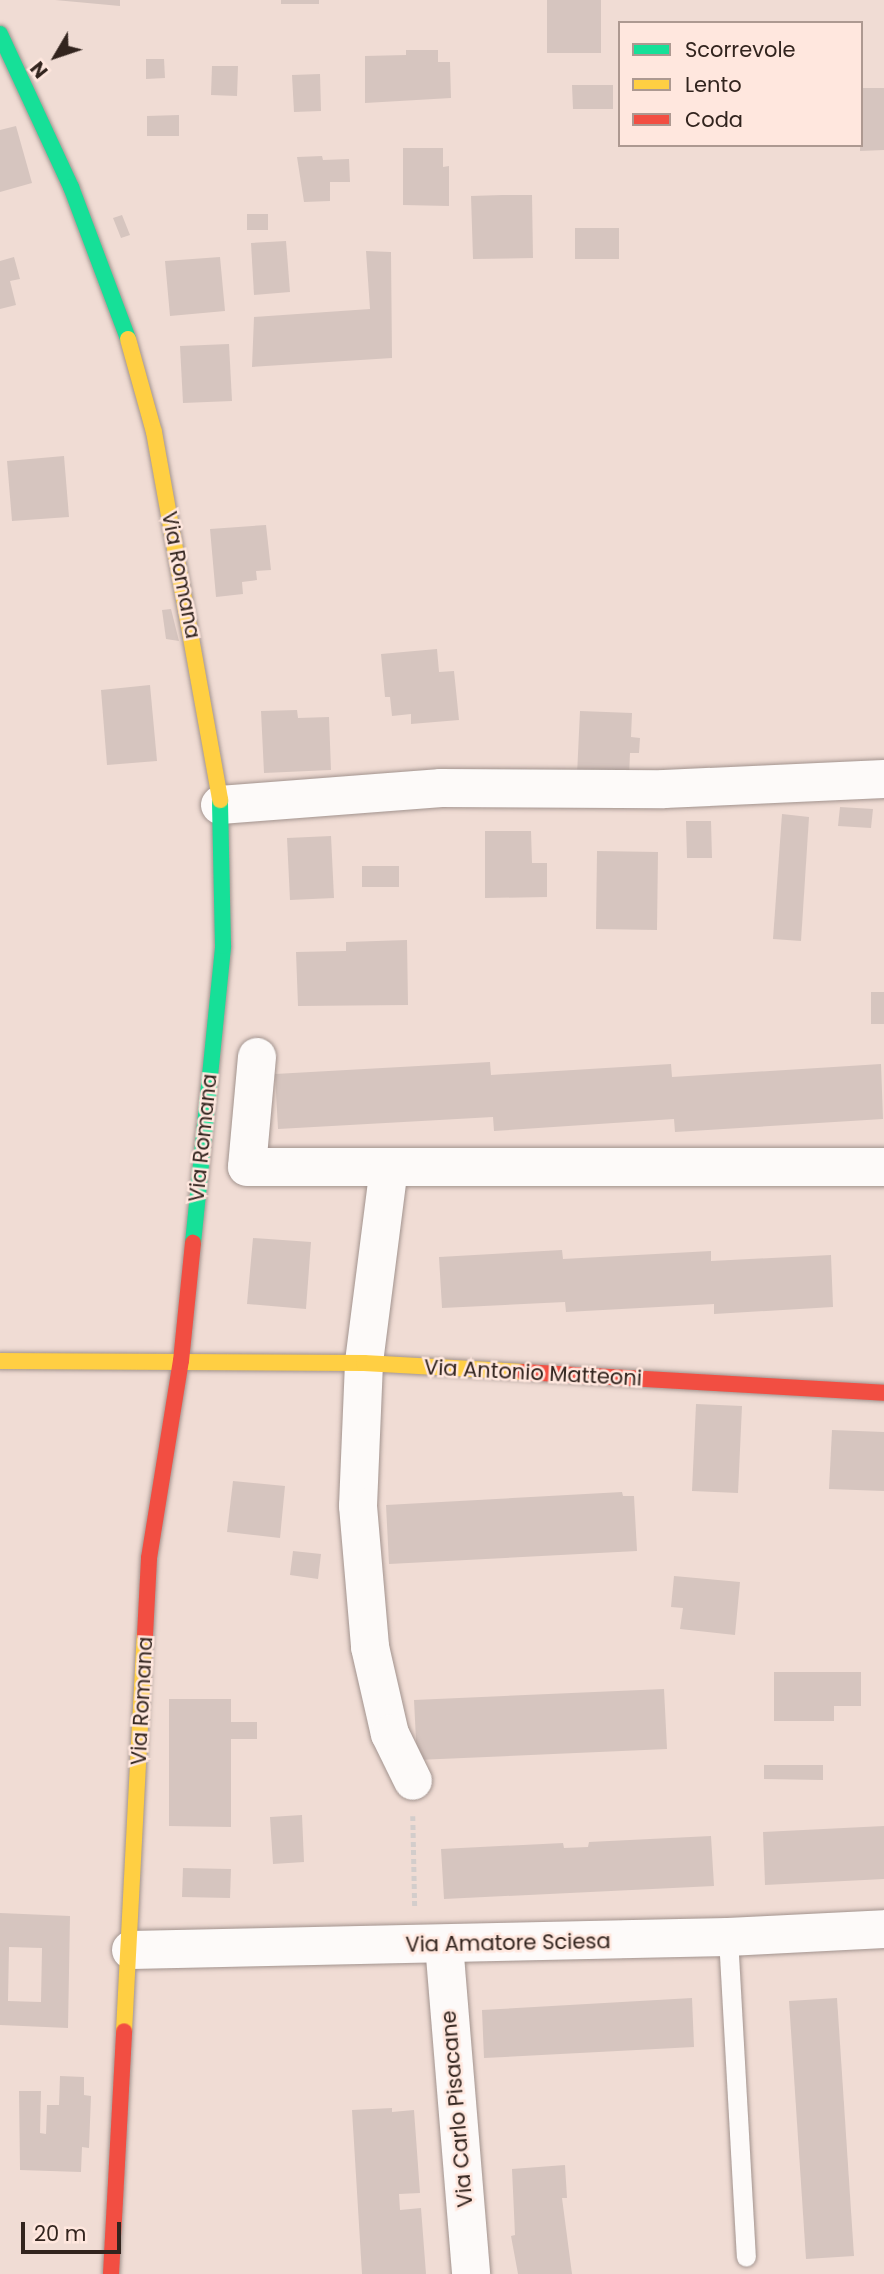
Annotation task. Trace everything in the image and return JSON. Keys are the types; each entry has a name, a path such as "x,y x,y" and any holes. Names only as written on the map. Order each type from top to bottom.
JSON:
{"street":[{"name":"Via Romana","path":"0,34 71,187 127,336 154,432 220,806 223,946 181,1361 149,1558 131,1950 111,2274"},
{"path":"220,806 441,788 664,789 884,779"},
{"path":"257,1057 247,1167 884,1167"},
{"path":"389,1167 364,1363 358,1506 370,1647 390,1734 413,1782"},
{"name":"Via Antonio Matteoni","path":"0,1361 364,1363 884,1392"},
{"name":"Via Amatore Sciesa","path":"131,1950 728,1937 884,1929"},
{"name":"Via Carlo Pisacane","path":"430,1945 471,2274"}],"lane":[{"path":"728,1937 746,2256"}],"path":[{"path":"413,1782 430,1945"}],"building":[{"path":"55,0 120,0 120,6"},
{"path":"281,0 319,0 319,4 281,4"},
{"path":"547,0 601,0 601,53 547,53"},
{"path":"406,50 438,50 438,62 450,62 451,98 365,103 365,56 406,55"},
{"path":"146,59 164,59 165,78 146,79"},
{"path":"212,66 238,66 237,96 211,95"},
{"path":"320,74 321,111 294,112 292,75"},
{"path":"572,85 613,85 613,109 573,109"},
{"path":"863,88 884,88 884,150 860,151 860,147 863,147"},
{"path":"179,115 179,136 147,136 147,116"},
{"path":"16,126 32,183 0,192 0,130"},
{"path":"403,148 443,148 443,167 449,166 449,206 403,205"},
{"path":"322,156 323,160 349,159 350,182 330,182 330,201 304,202 297,157"},
{"path":"532,195 533,258 473,259 471,196"},
{"path":"247,214 268,214 268,230 247,230"},
{"path":"122,215 130,235 121,238 113,218"},
{"path":"575,228 619,228 619,259 575,259"},
{"path":"286,241 290,292 254,295 251,243"},
{"path":"366,251 391,252 392,358 252,367 254,317 370,309"},
{"path":"14,257 20,279 10,281 16,305 0,309 0,261"},
{"path":"220,257 225,311 170,316 165,261"},
{"path":"229,344 232,401 183,403 180,346"},
{"path":"64,456 69,517 12,521 7,461"},
{"path":"266,525 271,570 256,571 257,580 242,582 243,594 216,597 210,529"},
{"path":"171,609 179,641 166,639 162,610"},
{"path":"437,649 439,672 454,671 459,720 411,724 411,714 392,716 390,697 385,697 381,654"},
{"path":"150,685 157,761 107,765 101,690"},
{"path":"297,710 298,718 329,717 331,770 264,773 261,711"},
{"path":"580,711 632,713 631,737 640,738 639,753 630,753 629,777 577,775"},
{"path":"840,807 873,809 871,828 838,826"},
{"path":"782,814 809,817 801,941 773,939"},
{"path":"686,821 711,821 712,858 687,858"},
{"path":"485,831 531,831 532,863 547,863 547,897 485,898"},
{"path":"331,836 334,898 290,900 287,838"},
{"path":"597,851 658,852 657,930 596,929"},
{"path":"362,866 399,866 399,887 362,887"},
{"path":"407,940 408,1005 298,1006 296,952 346,951 346,942"},
{"path":"871,992 884,992 884,1024 871,1024"},
{"path":"490,1062 491,1075 671,1064 672,1077 881,1064 883,1119 675,1132 674,1119 494,1131 493,1117 278,1129 275,1074"},
{"path":"253,1238 311,1242 306,1309 247,1304"},
{"path":"562,1250 563,1259 711,1251 711,1261 831,1255 833,1307 714,1314 714,1304 566,1312 565,1302 442,1308 439,1257"},
{"path":"696,1404 742,1406 738,1493 692,1491"},
{"path":"832,1430 884,1432 884,1491 829,1489"},
{"path":"233,1481 285,1486 280,1538 227,1532"},
{"path":"622,1492 623,1496 634,1496 637,1551 389,1564 386,1505"},
{"path":"293,1551 321,1554 318,1579 290,1575"},
{"path":"674,1576 740,1582 735,1635 680,1629 683,1608 671,1607"},
{"path":"774,1672 861,1672 861,1706 834,1706 834,1721 774,1721"},
{"path":"664,1689 667,1749 417,1760 414,1700"},
{"path":"169,1699 231,1699 231,1722 257,1722 257,1739 231,1739 231,1827 169,1826"},
{"path":"764,1765 823,1765 823,1780 764,1779"},
{"path":"302,1815 304,1862 273,1864 270,1817"},
{"path":"884,1826 884,1879 765,1885 763,1832"},
{"path":"711,1836 714,1886 444,1899 441,1849 563,1843 564,1848 588,1847 589,1842"},
{"path":"183,1868 231,1869 230,1898 182,1897"},
{"path":"0,1913 70,1916 68,2028 0,2025","holes":["9,1947 42,1948 41,2002 8,2001"]},
{"path":"692,1998 694,2047 484,2058 482,2010"},
{"path":"837,1998 854,2256 806,2259 789,2001"},
{"path":"60,2076 84,2077 84,2095 91,2096 89,2148 82,2147 81,2172 20,2170 19,2091 41,2091 40,2133 46,2134 47,2105 59,2105"},
{"path":"392,2108 392,2112 414,2110 420,2193 399,2194 400,2210 421,2208 426,2274 362,2274 352,2110"},
{"path":"565,2165 567,2198 562,2198 572,2274 518,2274 511,2236 515,2235 512,2169"}],"traffic: fast":[{"path":"0,34 71,187 128,339"},
{"path":"193,1243 223,946 220,800"}],"traffic: slow":[{"path":"128,339 154,432 220,800"},
{"path":"0,1361 364,1363 523,1372"},
{"path":"124,2031 145,1635"}],"traffic: jam":[{"path":"145,1635 149,1558 181,1361 193,1243"},
{"path":"523,1372 884,1393"},
{"path":"111,2274 124,2031"}]}
